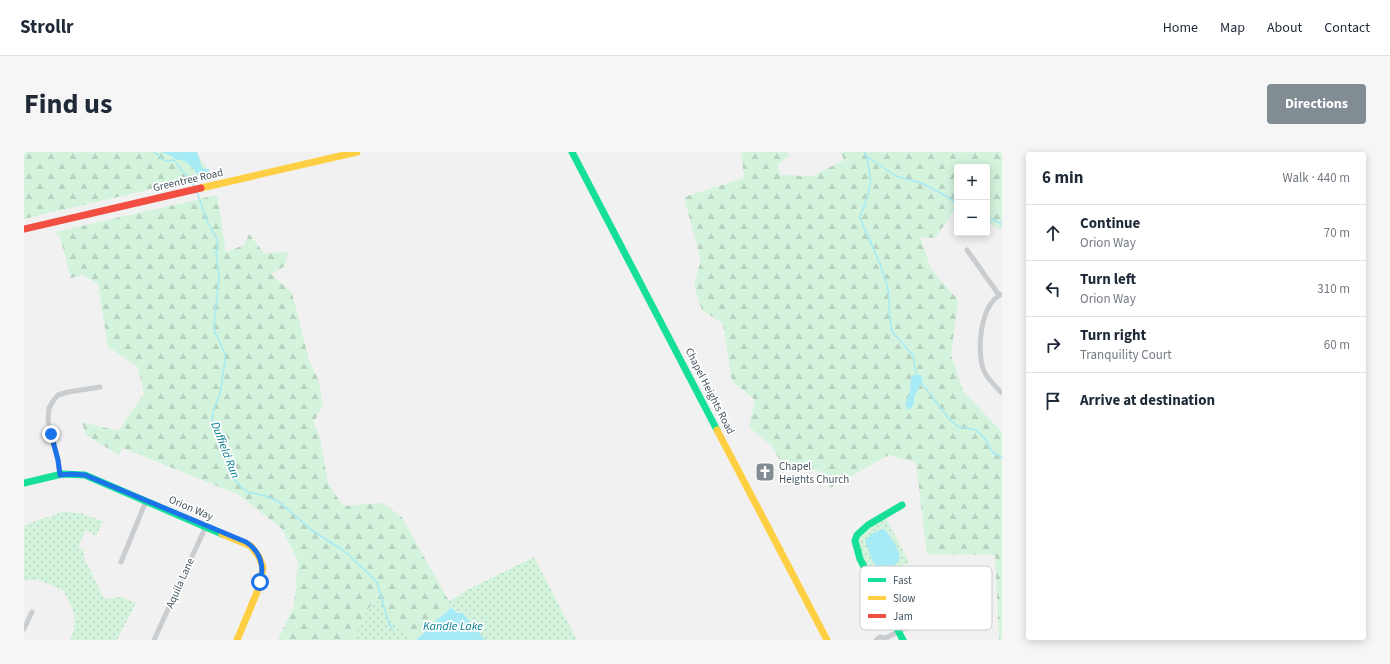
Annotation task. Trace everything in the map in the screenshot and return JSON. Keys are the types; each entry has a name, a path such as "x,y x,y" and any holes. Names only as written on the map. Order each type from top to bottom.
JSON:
{"street":[{"name":"Greentree Road","path":"24,229 357,152"},
{"name":"Chapel Heights Road","path":"572,152 827,640"},
{"path":"967,250 1001,295 991,304 984,318 982,328 981,359 984,372 990,381 1002,393"},
{"path":"60,475 58,460 48,421 49,408 58,396 68,392 100,387"},
{"name":"Orion Way","path":"24,483 60,475 85,475 251,546 256,551 263,570 260,582 237,640"},
{"path":"121,562 146,501"},
{"path":"864,566 856,548 855,540 858,532 902,506"},
{"name":"Aquila Lane","path":"154,640 206,526"},
{"path":"24,629 32,612"},
{"path":"876,640 880,637 885,639 902,630"},
{"path":"898,632 903,640"}],"green space":[{"path":"24,152 196,152 211,175 24,219"},
{"path":"741,152 787,152 789,156 777,165 781,175 813,176 844,160 841,152 1002,152 1002,230 990,224 990,164 954,164 954,211 935,238 920,237 931,269 958,300 951,355 963,391 1002,432 1002,640 999,640 995,555 927,554 916,463 889,455 830,488 822,472 802,467 786,471 772,446 749,427 755,400 732,381 723,324 702,310 694,286 701,260 684,197 744,178"},
{"path":"217,195 226,252 244,245 249,234 264,253 288,252 285,266 271,274 292,293 309,360 318,379 323,405 314,422 320,438 328,483 343,506 382,503 401,516 449,601 445,604 449,609 416,640 414,640 401,625 388,617 383,603 373,601 352,640 278,640 294,606 298,561 282,529 239,495 123,448 119,455 86,435 82,422 118,431 144,394 138,367 108,347 98,284 83,275 71,278 60,237 55,232"},
{"path":"62,512 81,513 103,521 96,536 86,530 78,547 85,550 83,555 104,598 121,597 136,603 117,640 70,640 75,626 75,620 72,609 63,590 37,579 24,581 24,525"},
{"path":"886,518 909,562 901,566 868,566 858,547 863,532"},
{"path":"534,557 577,640 485,640 463,613 449,609 445,604 471,588"},
{"path":"372,601 383,603 388,617 401,625 414,640 352,640"}],"water":[{"path":"160,152 197,152 202,168 209,169 210,177 205,179 200,178 193,168 184,161 175,159 172,156"},
{"path":"913,375 921,375 922,381 915,395 913,404 908,410 905,404 910,392 911,378"},
{"path":"884,529 895,543 900,555 900,559 892,566 876,566 873,562 865,541 873,533"},
{"name":"Kandle Lake","path":"451,608 458,613 463,613 485,640 416,640 425,632 424,631"}],"waterway":[{"name":"Duffield Run","path":"154,152 165,161 174,160 195,187"},
{"path":"865,152 870,171 870,185 867,199 860,217 880,263 886,281 889,295 891,328 893,333 913,355 918,377"},
{"path":"866,156 896,176 921,183 954,201"},
{"name":"Duffield Run","path":"197,192 207,221 216,237 218,244 216,253 219,277 214,325 215,332 225,354 225,361 220,393 213,412 212,420 227,451 234,479 248,492 266,496 279,502 313,531 344,551 369,574 377,583 389,624 393,630"},
{"path":"990,218 1002,224"},
{"path":"921,382 949,419 957,426 976,430 986,440 993,453 1002,457"}],"traffic: fast":[{"path":"572,152 717,430"},
{"path":"24,483 62,474 85,475 222,534"},
{"path":"864,566 860,559 855,541 857,535 868,525 902,505"},
{"path":"898,630 903,640"}],"traffic: slow":[{"path":"201,188 357,152"},
{"path":"717,430 827,640"},
{"path":"222,534 251,546 259,557 263,567 260,585 237,640"}],"traffic: jam":[{"path":"24,229 201,188"}],"place":[{"name":"Chapel Heights Church","path":"765,472"}],"route":[{"path":"51,434 58,460 60,475 85,475 246,542 256,551 261,562 263,570 260,582"}]}
